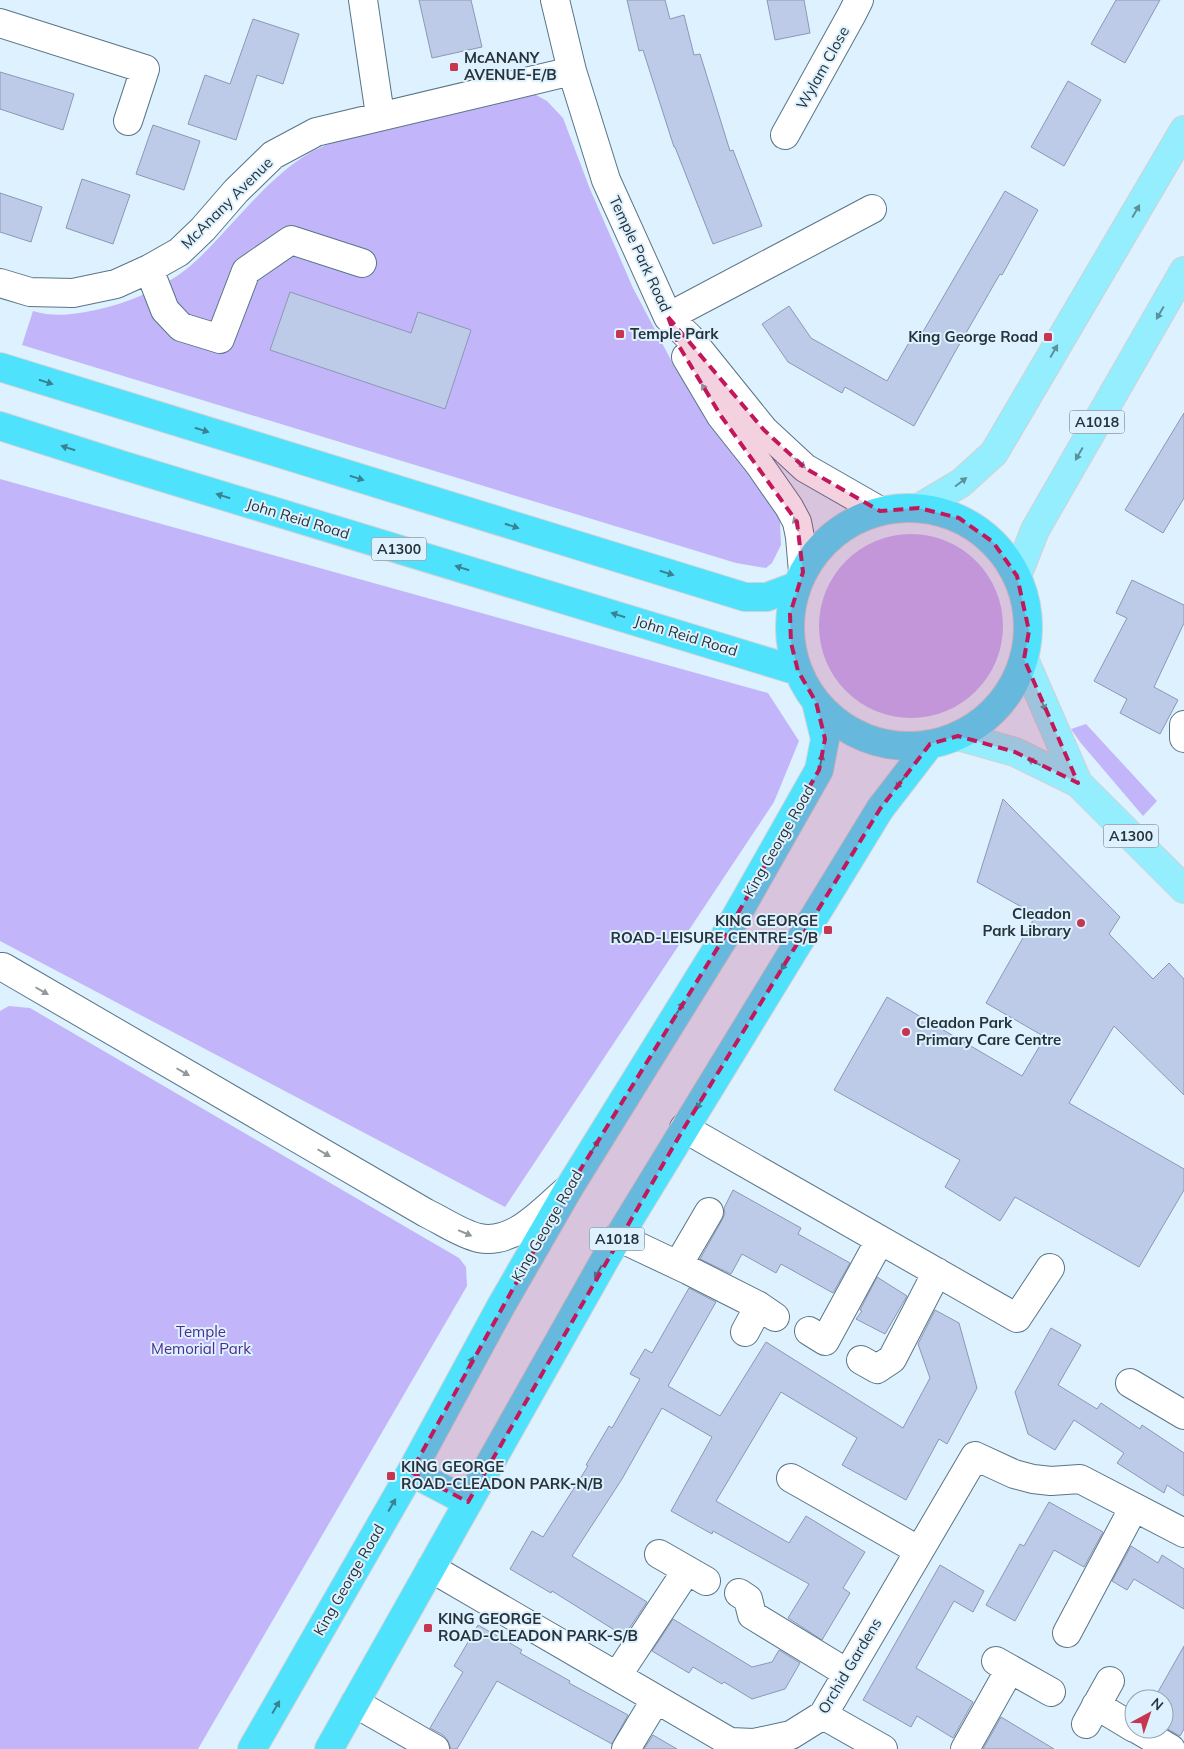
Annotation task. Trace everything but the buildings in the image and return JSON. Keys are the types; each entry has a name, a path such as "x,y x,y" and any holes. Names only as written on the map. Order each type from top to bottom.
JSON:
{"highway":[{"path":"0,367 745,597 767,597 800,579"},
{"name":"John Reid Road","path":"0,426 798,671"},
{"path":"919,508 959,518 993,542 1017,576 1026,603 1028,631 1024,659 1014,683 1000,705 981,722 958,736 930,744 900,746 870,740 843,726 816,702 798,671 790,643 790,614 800,579 822,544 849,523 880,511 919,508"},
{"name":"King George Road","path":"252,1749 412,1472 501,1306 569,1188 725,936 819,770 825,739 816,702"},
{"name":"A1018","path":"329,1749 618,1237 880,809 930,744"},
{"path":"412,1472 468,1502"}],"main road":[{"path":"919,508 961,483 994,453 1184,130"},
{"name":"A1018","path":"1017,576 1035,530 1184,271"},
{"name":"A1300","path":"1024,659 1078,783"},
{"name":"A1300","path":"958,736 1015,752 1078,783 1184,889"}],"street":[{"path":"363,0 380,115"},
{"name":"Temple Park Road","path":"555,0 572,71 606,180 668,317 689,337 764,430 805,468 880,511"},
{"name":"Wylam Close","path":"785,135 859,0"},
{"path":"0,23 145,68 128,121"},
{"name":"McAnany Avenue","path":"0,283 30,292 73,293 116,284 149,269 178,252 204,229 236,191 273,156 316,132 380,115 572,71"},
{"path":"800,579 800,537 797,522 789,507 759,464 721,416 679,346 668,317 872,209"},
{"path":"149,269 165,310 181,327 220,339 246,271 291,240 362,263"},
{"path":"1184,725 1184,738"},
{"path":"0,967 466,1234 480,1238 510,1235 527,1224 569,1188"},
{"path":"684,1128 1017,1318 1050,1268"},
{"path":"678,1265 709,1212"},
{"path":"618,1237 678,1265 767,1311 745,1332"},
{"path":"880,1240 834,1345 877,1369 892,1359 937,1272"},
{"path":"1130,1383 1184,1415"},
{"name":"Orchid Gardens","path":"431,1568 730,1742 753,1746 791,1735 823,1715 918,1550 975,1456 1014,1474 1034,1479 1080,1480 1182,1528"},
{"path":"790,1478 918,1550"},
{"path":"1067,1633 1134,1507"},
{"path":"617,1676 697,1576 658,1554"},
{"path":"739,1593 748,1599 752,1615 847,1673"},
{"path":"965,1749 1003,1665 1051,1692"},
{"path":"1110,1681 1091,1715 1124,1725"},
{"path":"626,1749 656,1699"},
{"path":"355,1703 435,1749"},
{"path":"823,1715 883,1749"},
{"path":"1154,1739 1171,1749"}],"highlighted area":[{"path":"668,317 764,430 805,468 880,511 919,508 959,518 993,542 1017,576 1029,631 1024,659 1078,783 1015,752 958,736 930,744 880,809 684,1128 468,1502 411,1472 569,1188 725,936 819,770 825,739 816,702 798,671 791,643 790,614 803,572 797,522 721,416 679,346"}],"green space":[{"path":"523,95 536,95 547,101 563,118 590,189 633,288 672,362 690,392 775,509 780,522 781,545 772,563 766,568 736,563 22,345 33,311 58,315 100,309 140,296 177,276 202,255 276,178 314,151 335,141"},
{"path":"0,479 768,693 799,741 774,802 505,1207 0,941"},
{"path":"902,534 920,534 946,541 962,549 976,561 988,575 996,591 1003,617 1003,635 996,661 988,677 976,691 962,703 938,714 920,718 902,718 884,714 860,703 834,677 823,653 819,635 819,617 823,599 834,575 860,549 884,538"},
{"path":"1086,724 1157,801 1143,816 1071,729"},
{"name":"Temple Memorial Park","path":"9,1006 30,1008 459,1258 466,1267 467,1286 198,1749 0,1749 0,1011"}],"place":[{"name":"McANANY AVENUE-E/B","path":"454,67"},
{"name":"Temple Park","path":"620,334"},
{"name":"King George Road","path":"1048,337"},
{"name":"Cleadon Park Library","path":"1081,923"},
{"name":"KING GEORGE ROAD-LEISURE CENTRE-S/B","path":"828,930"},
{"name":"Cleadon Park Primary Care Centre","path":"906,1032"},
{"name":"KING GEORGE ROAD-CLEADON PARK-N/B","path":"391,1476"},
{"name":"KING GEORGE ROAD-CLEADON PARK-S/B","path":"428,1628"}]}
